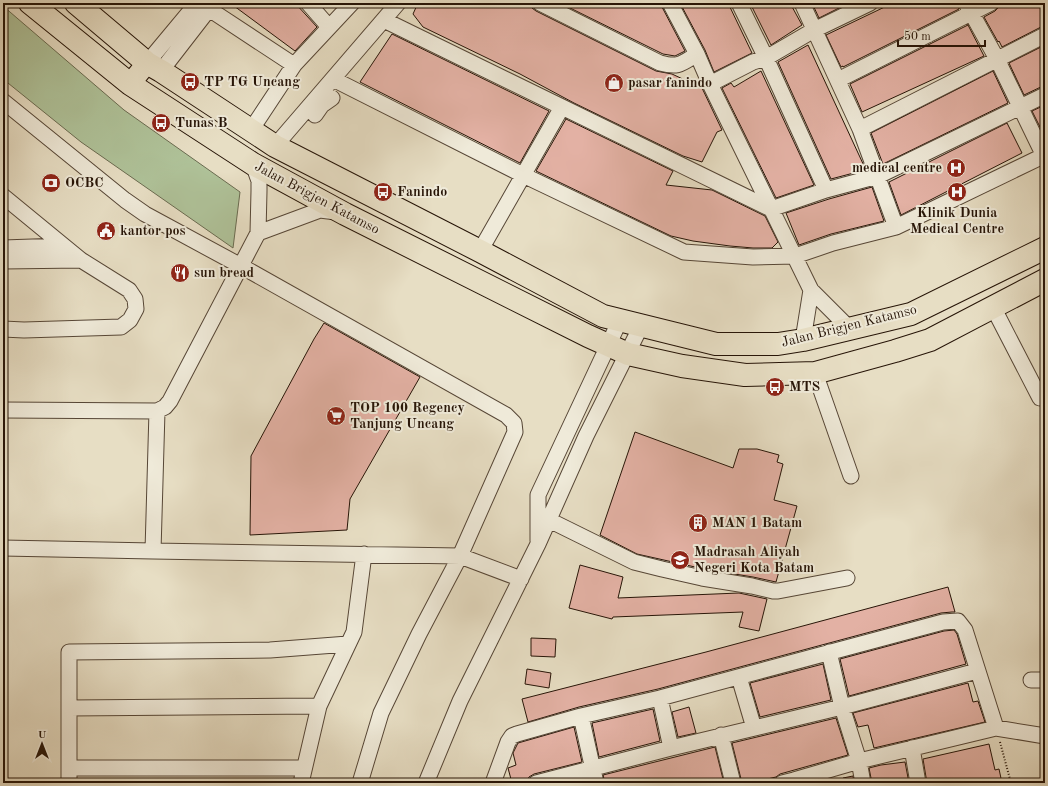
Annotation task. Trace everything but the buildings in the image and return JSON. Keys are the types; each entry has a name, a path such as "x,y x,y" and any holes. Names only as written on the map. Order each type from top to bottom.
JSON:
{"highway":[{"name":"Jalan Brigjen Katamso","path":"30,3 130,84 253,164 345,214 618,350 682,366 745,375 815,373 930,340 1045,280"},
{"name":"Jalan Brigjen Katamso","path":"76,3 160,62 251,130 280,148 603,316 641,326 716,344 778,344 803,340 911,314 1045,248"}],"main road":[{"path":"130,84 160,62"}],"street":[{"path":"308,3 329,27"},
{"path":"251,130 294,65 352,3"},
{"path":"280,148 333,79 398,3"},
{"path":"540,3 660,63 669,66 678,66 697,54"},
{"path":"670,3 697,54 710,84 811,290 850,329"},
{"path":"739,3 766,58 826,190"},
{"path":"802,3 860,129 896,228"},
{"path":"710,84 753,62 766,58 814,30 870,3"},
{"path":"838,80 969,8 992,3"},
{"path":"160,62 203,5"},
{"path":"160,62 203,5"},
{"path":"203,5 294,65"},
{"path":"333,79 523,175 684,252 753,257 795,256 833,243 896,228 1045,156 998,59 969,8"},
{"path":"384,20 771,209 826,190 878,176 1045,95"},
{"path":"860,129 1045,35"},
{"path":"280,148 296,137 322,105 332,98"},
{"path":"3,101 125,200 145,214 241,266 506,415 514,423 515,432 460,556 419,634 381,713 360,783"},
{"path":"480,251 562,107"},
{"path":"3,410 157,411 165,407 170,401 258,233 259,181 253,164"},
{"path":"3,196 80,260 129,290 135,299 136,309 130,320 121,327 31,330 3,329"},
{"path":"258,233 320,210 345,214"},
{"path":"3,248 62,246"},
{"path":"3,261 80,260"},
{"path":"803,340 811,290"},
{"path":"993,307 1043,401"},
{"path":"426,783 460,701 538,544 586,436 618,350 620,320"},
{"path":"538,544 538,495 618,350 641,326"},
{"path":"815,373 851,476"},
{"path":"153,551 157,411"},
{"path":"549,520 634,562 702,578 773,591 847,578"},
{"path":"3,548 460,556 521,579"},
{"path":"301,783 319,706 354,632 364,554"},
{"path":"493,783 508,742 512,736 517,734 581,716 660,698 740,677 943,622 958,621 965,630 996,728"},
{"path":"304,768 68,776 68,652 270,650 348,644"},
{"path":"828,652 842,707 859,761 863,783"},
{"path":"536,783 978,672"},
{"path":"740,677 754,728"},
{"path":"660,698 671,748"},
{"path":"68,708 319,706"},
{"path":"581,716 596,783"},
{"path":"790,782 859,761 996,728 1045,736"},
{"path":"721,736 732,783"},
{"path":"912,748 918,783"}],"path":[{"path":"996,728 1011,783"}],"green space":[{"path":"3,6 124,110 240,192 233,248 81,142 3,79"}],"place":[{"name":"TP TG Uncang","path":"190,82"},
{"name":"pasar fanindo","path":"614,83"},
{"name":"Tunas B","path":"161,123"},
{"name":"medical centre","path":"956,168"},
{"name":"OCBC","path":"51,183"},
{"name":"Fanindo","path":"383,192"},
{"name":"Klinik Dunia Medical Centre","path":"957,192"},
{"name":"kantor pos","path":"106,231"},
{"name":"sun bread","path":"180,273"},
{"name":"MTS","path":"775,387"},
{"name":"TOP 100 Regency Tanjung Uncang","path":"336,416"},
{"name":"MAN 1 Batam","path":"698,523"},
{"name":"Madrasah Aliyah Negeri Kota Batam","path":"680,560"}]}
